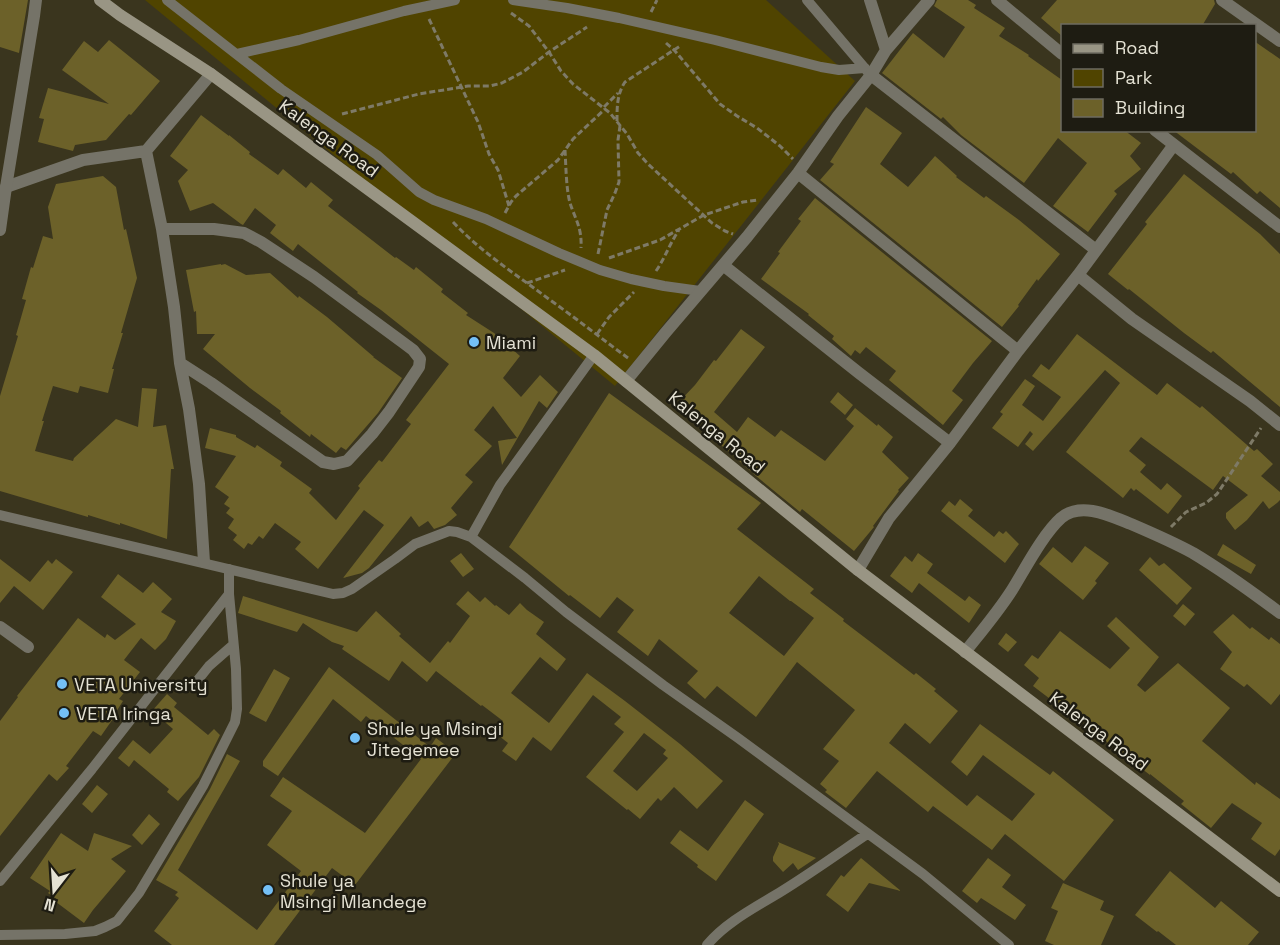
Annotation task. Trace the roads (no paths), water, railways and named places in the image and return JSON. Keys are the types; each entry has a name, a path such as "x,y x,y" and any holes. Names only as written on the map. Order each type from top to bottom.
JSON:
{"main road":[{"name":"Kalenga Road","path":"100,0 211,74 594,355 858,570 1280,891"},
{"name":"Kalenga Road","path":"107,0 120,15"}],"street":[{"path":"0,230 36,0"},
{"path":"870,0 886,50"},
{"path":"626,381 747,237 800,170 868,71 929,0"},
{"path":"998,0 1061,53"},
{"path":"1222,0 1280,41"},
{"path":"868,71 1096,250"},
{"path":"6,187 83,160 146,152 211,74"},
{"path":"1157,132 1280,227"},
{"path":"858,570 890,518 1078,275 1173,146"},
{"path":"146,152 162,229 180,363 189,409 199,484 204,562"},
{"path":"800,170 1018,351"},
{"path":"162,229 214,229 244,233 314,277 414,350 420,359 419,367 372,434 347,461 334,464 323,462 180,363"},
{"path":"723,265 950,443"},
{"path":"1078,275 1132,319 1250,401 1280,425"},
{"path":"965,652 1010,592 1047,535 1061,518 1071,512 1095,511 1161,537 1222,572 1280,613"},
{"path":"0,627 28,646"}],"lane":[{"path":"167,0 280,88 377,155 419,192 610,273 646,283 700,291"},
{"path":"237,54 455,0"},
{"path":"807,0 868,71"},
{"path":"510,5 567,8 692,35 821,67 868,71"},
{"path":"471,537 500,485 594,355"},
{"path":"0,515 333,594 352,589 415,544 449,531 471,537 663,685 922,874 1007,944"},
{"path":"0,935 95,931 117,921 139,893 203,786 235,722 237,709 229,594 230,569"},
{"path":"0,881 98,762 229,594"},
{"path":"193,686 209,666 233,645"},
{"path":"707,945 739,917 826,863 867,834"}],"place":[{"name":"Miami","path":"474,342"},
{"name":"VETA University","path":"62,684"},
{"name":"VETA Iringa","path":"64,713"},
{"name":"Shule ya Msingi Jitegemee","path":"355,738"},
{"name":"Shule ya Msingi Mlandege","path":"268,890"}]}
